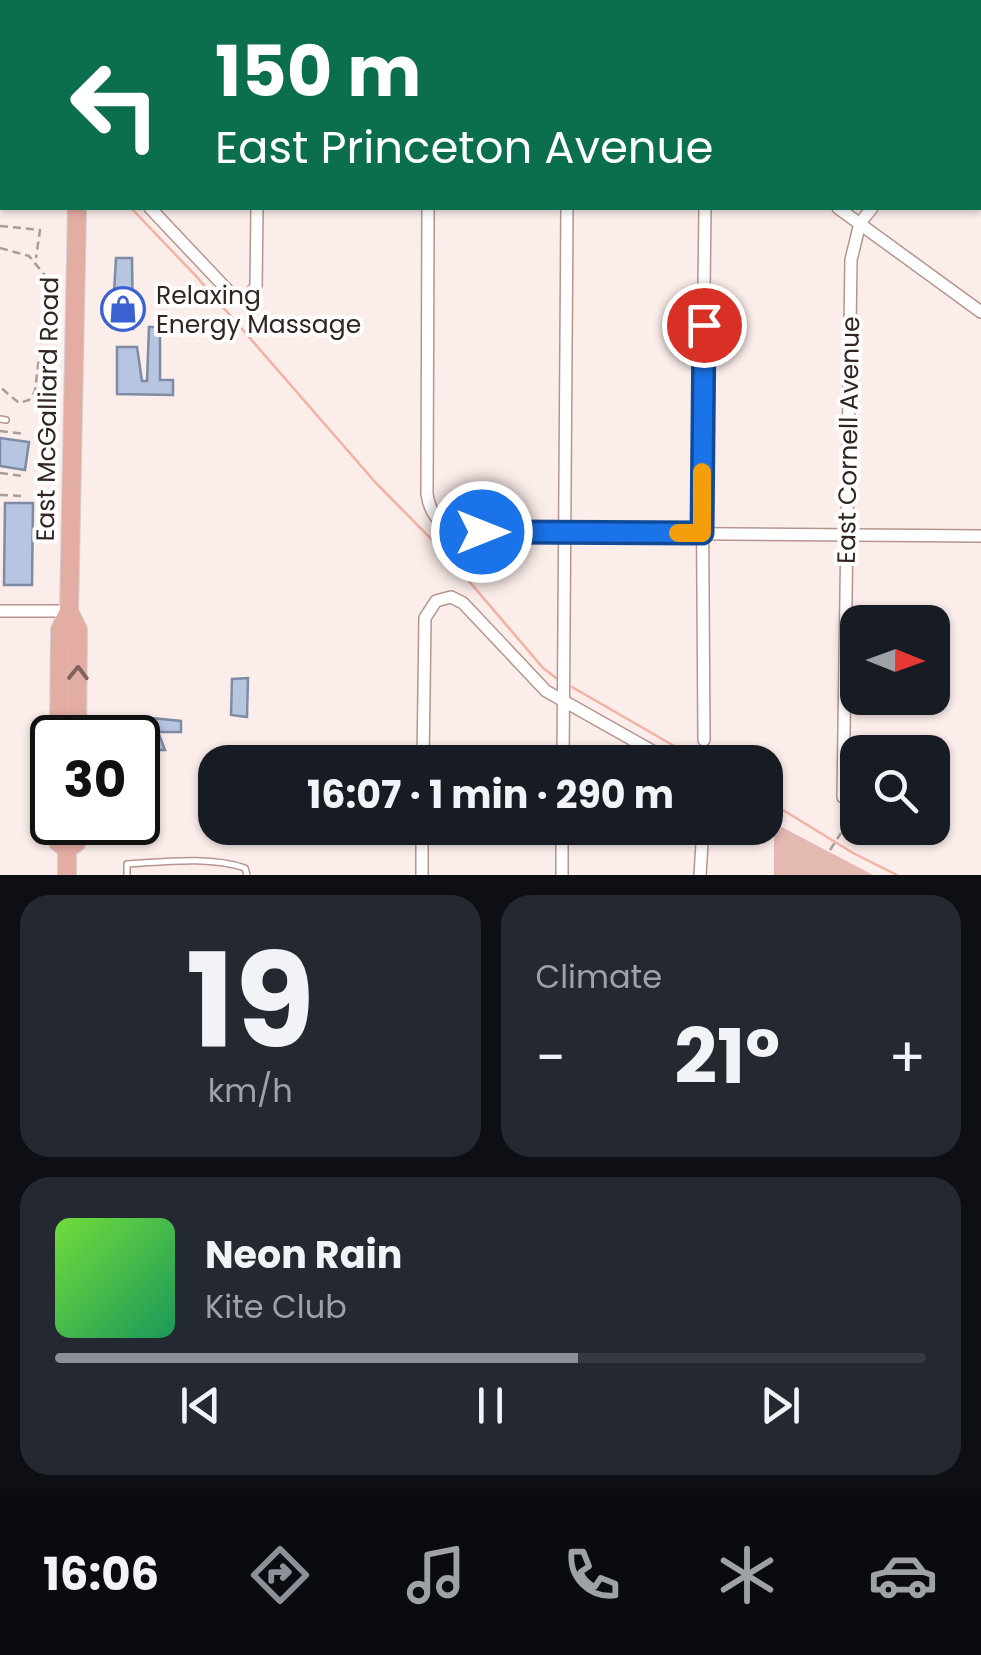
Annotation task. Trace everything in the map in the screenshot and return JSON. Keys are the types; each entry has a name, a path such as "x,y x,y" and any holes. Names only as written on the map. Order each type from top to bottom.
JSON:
{"main road":[{"name":"East McGalliard Road","path":"59,715 60,630 69,611 77,210"},
{"name":"East McGalliard Road","path":"69,611 78,630 77,715"},
{"path":"62,845 68,849"},
{"path":"68,849 73,845"},
{"path":"67,875 68,849"}],"street":[{"path":"152,210 235,298 254,292 257,282 258,210"},
{"path":"428,210 428,494 437,520 458,531 981,536"},
{"path":"563,745 567,210"},
{"path":"704,740 705,210"},
{"path":"841,210 981,312"},
{"name":"East Cornell Avenue","path":"845,735 851,260 860,223 870,210"},
{"path":"423,745 424,622 427,610 436,601 451,597 464,603 526,672 563,702 641,745"},
{"path":"0,611 69,611"},
{"path":"422,845 422,875"},
{"path":"562,845 562,875"},
{"path":"700,875 701,845"}],"lane":[{"path":"127,875 127,864 159,862 232,863 245,868 247,875"}],"path":[{"path":"0,226 40,230 36,261"},
{"path":"0,248 29,256 48,279 35,391 29,400 19,404 0,388"},
{"path":"0,431 24,434"},
{"path":"0,473 23,476"},
{"path":"0,495 23,496"},
{"path":"830,850 840,836"}],"shaded area":[{"path":"783,828 873,875 774,875 774,845 783,845"}],"building":[{"path":"116,258 132,258 133,329 112,328"},
{"path":"149,327 160,327 160,380 173,380 173,395 117,394 117,347 137,347 142,381 147,381"},
{"path":"0,438 29,442 25,470 0,466"},
{"path":"5,503 33,503 32,585 4,585"},
{"path":"248,678 247,717 231,715 232,679"},
{"path":"160,719 181,721 181,732 160,732"}],"waterway":[{"path":"133,210 556,678"},
{"path":"572,687 673,745"},
{"path":"783,810 897,875"}],"slow traffic":[{"path":"678,533 702,533 702,472"}],"place":[{"name":"Relaxing Energy Massage","path":"123,309"}],"route":[{"path":"482,532 702,533 704,325"}]}
